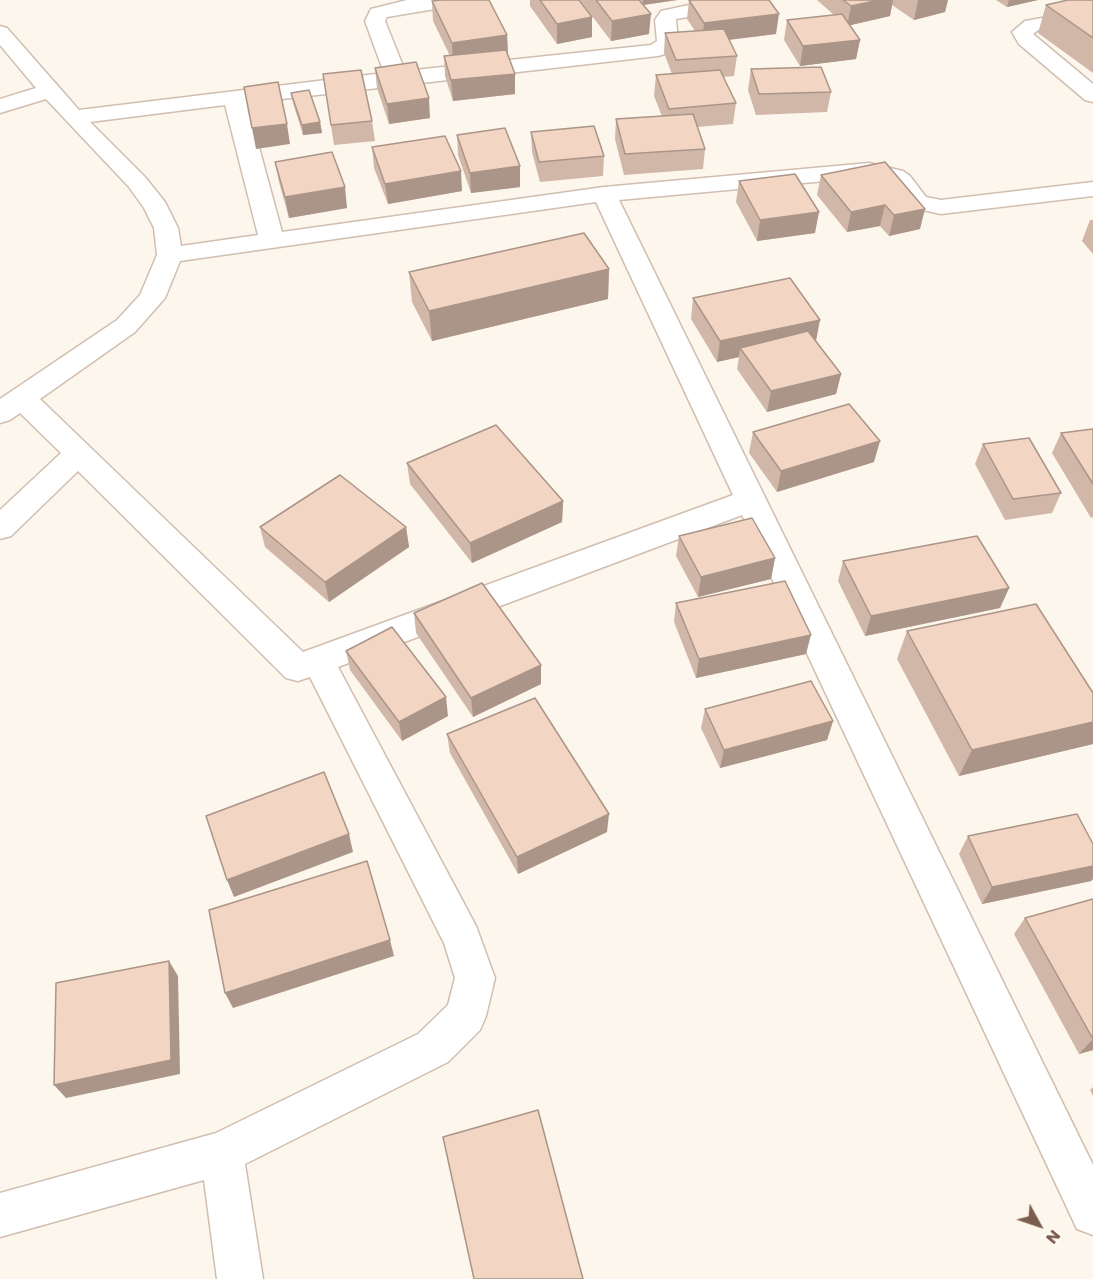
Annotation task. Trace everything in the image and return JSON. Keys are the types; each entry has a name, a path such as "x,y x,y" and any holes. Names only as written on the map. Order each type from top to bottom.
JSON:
{"street":[{"path":"397,78 375,21 378,13 392,8 445,0"},
{"path":"73,117 397,78 658,50 668,44 665,20 668,15 680,11 751,0"},
{"path":"1093,15 1032,25 1022,32 1026,40 1093,94"},
{"path":"0,32 73,117 137,182 156,207 166,228 170,255 152,298 126,326 11,405 79,453 298,668 751,500"},
{"path":"0,106 52,90"},
{"path":"234,97 272,241"},
{"path":"170,255 604,195 869,170 895,176 902,181 918,202 934,207 1093,189"},
{"path":"604,195 1093,1213"},
{"path":"0,528 79,453"},
{"path":"0,1215 222,1153 433,1048 466,1016 475,978 462,939 318,660"},
{"path":"222,1153 240,1279"}],"building":[{"path":"489,0 507,35 452,43 432,1"},
{"path":"540,0 579,0 592,17 557,24"},
{"path":"596,0 639,0 651,14 612,21"},
{"path":"689,0 769,0 779,14 704,23"},
{"path":"843,0 879,0 851,6"},
{"path":"1068,0 1093,0 1093,38 1046,5"},
{"path":"842,14 860,40 803,46 787,20"},
{"path":"724,29 737,56 676,60 665,33"},
{"path":"506,50 515,74 451,80 444,56"},
{"path":"416,62 429,98 387,104 375,68"},
{"path":"821,67 831,92 759,94 751,69"},
{"path":"361,70 372,121 331,125 323,74"},
{"path":"720,70 736,103 669,109 656,75"},
{"path":"278,82 287,124 252,128 244,87"},
{"path":"309,90 320,122 302,125 291,93"},
{"path":"693,114 705,149 625,154 616,119"},
{"path":"594,126 604,156 539,162 531,132"},
{"path":"505,128 520,166 470,173 457,135"},
{"path":"445,136 461,171 385,184 372,147"},
{"path":"332,152 345,187 285,197 275,162"},
{"path":"885,162 925,209 894,215 885,205 851,212 821,175"},
{"path":"795,174 819,212 760,220 739,181"},
{"path":"584,233 609,269 429,311 409,272"},
{"path":"790,278 820,320 720,341 693,298"},
{"path":"808,331 841,374 771,391 740,348"},
{"path":"849,404 880,441 781,471 753,432"},
{"path":"496,425 563,501 470,543 407,463"},
{"path":"1093,429 1093,484 1061,433"},
{"path":"1029,438 1061,493 1013,499 983,444"},
{"path":"340,475 406,527 325,582 260,527"},
{"path":"752,518 775,558 701,577 679,536"},
{"path":"977,536 1009,588 871,616 843,561"},
{"path":"785,581 811,635 699,659 676,603"},
{"path":"482,583 541,665 471,698 414,613"},
{"path":"1036,604 1093,693 1093,722 972,750 907,631"},
{"path":"392,627 446,697 399,722 346,651"},
{"path":"811,681 833,721 724,750 705,709"},
{"path":"535,698 609,814 517,857 447,734"},
{"path":"324,772 349,834 227,880 206,816"},
{"path":"1077,814 1093,844 1093,866 992,887 968,836"},
{"path":"367,861 390,940 225,993 209,910"},
{"path":"1093,899 1093,1039 1025,918"},
{"path":"169,961 171,1060 54,1085 56,983"},
{"path":"538,1110 583,1279 474,1279 443,1137"}]}
